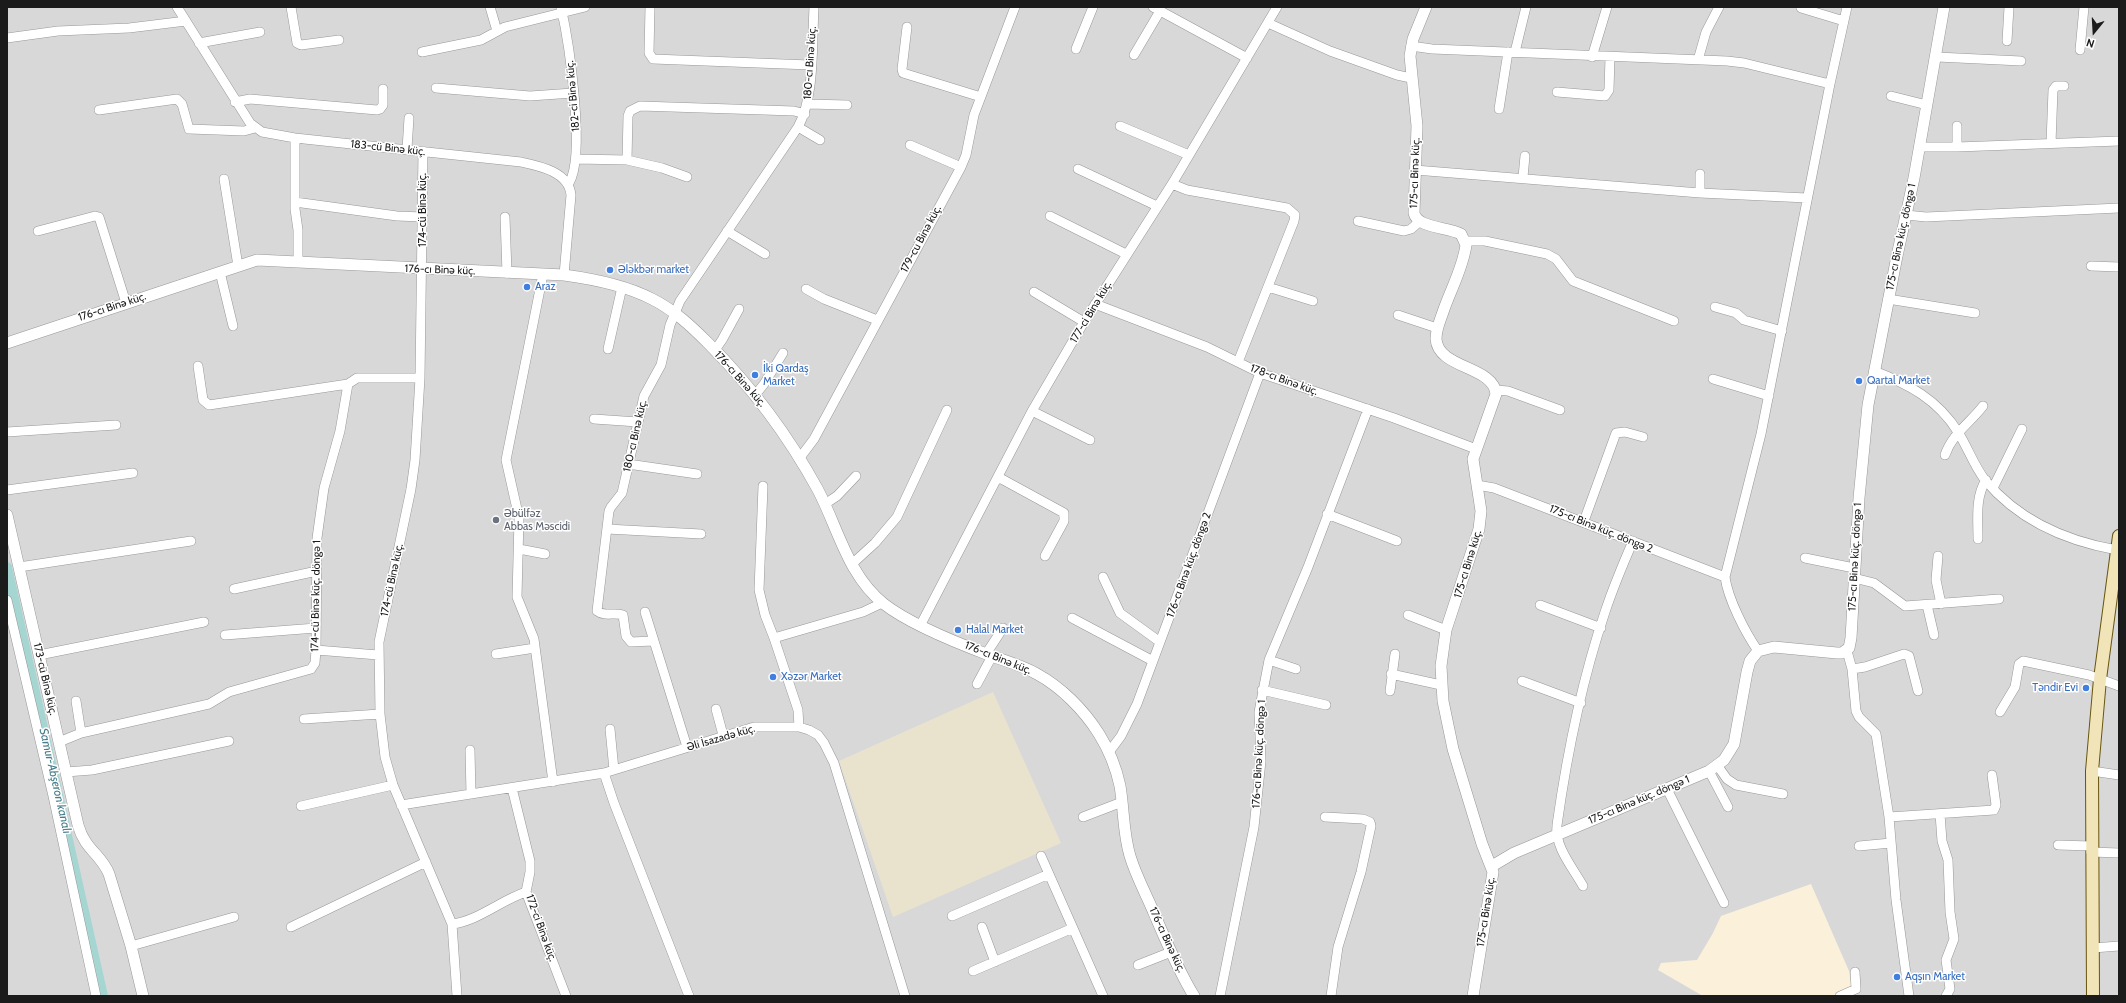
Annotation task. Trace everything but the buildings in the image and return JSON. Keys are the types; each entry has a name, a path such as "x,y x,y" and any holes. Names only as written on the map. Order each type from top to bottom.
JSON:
{"main road":[{"path":"2093,996 2091,849 2092,771 2100,679 2119,536"}],"street":[{"name":"183-cü Binə küç.","path":"176,7 235,102 256,128 272,135 407,149 536,166 557,174 569,183"},
{"path":"291,7 297,43 300,45 339,40"},
{"path":"490,7 497,31"},
{"path":"422,52 481,40 505,27 562,10 585,7"},
{"path":"650,7 649,53 652,59 810,65"},
{"name":"180-cı Binə küç.","path":"653,642 631,642 626,636 623,615 602,614 597,611 610,507 622,493 646,389 663,359 674,312 798,127 805,114 808,104 814,7"},
{"name":"179-cu Binə küç.","path":"799,459 814,439 961,167 969,144 972,121 1015,7"},
{"path":"1076,49 1093,7"},
{"path":"1170,16 1174,7"},
{"name":"177-ci Binə küç.","path":"920,626 1032,411 1095,304 1172,184 1277,7"},
{"name":"175-cı Binə küç.","path":"1426,7 1411,46 1411,78 1417,126 1414,213 1419,222 1457,231 1461,234 1465,241"},
{"path":"1499,109 1512,52 1526,7"},
{"path":"1592,57 1607,7"},
{"path":"1698,60 1706,32 1719,7"},
{"path":"1847,7 1807,198 1762,434 1725,577 1729,594 1749,637 1758,651 1774,647 1837,653 1846,651 1852,669 1856,711 1859,718 1876,734 1889,818 1896,900 1909,996"},
{"name":"175-cı Binə küç. döngə 1","path":"1846,651 1851,638 1854,573 1865,426 1888,299 1937,57 1944,7"},
{"path":"2007,41 2009,7"},
{"path":"2080,50 2084,7"},
{"path":"1801,8 1844,21"},
{"path":"1134,55 1157,9 1247,58"},
{"name":"182-ci Binə küç.","path":"562,10 568,40 576,130 576,159 573,176 569,183"},
{"path":"7,38 58,31 129,28 186,21"},
{"path":"1268,23 1330,51 1397,75 1411,78"},
{"path":"907,27 902,69 903,73 981,97"},
{"path":"199,43 260,32"},
{"path":"1411,46 1432,49 1744,63 1830,84"},
{"path":"1557,92 1605,96 1610,90 1610,56"},
{"path":"1937,57 2021,61"},
{"path":"2052,143 2053,90 2056,86 2064,86"},
{"path":"436,88 530,96 573,94"},
{"path":"235,102 250,99 377,110 383,105 383,89"},
{"path":"1891,96 1927,104"},
{"path":"99,110 177,99 182,104 189,129 238,131 256,128"},
{"path":"808,104 847,106"},
{"path":"626,160 628,116 630,111 635,108 794,111 805,114"},
{"path":"407,149 409,118"},
{"path":"1120,126 1189,155"},
{"path":"1957,126 1957,147"},
{"path":"798,127 820,140"},
{"path":"295,138 295,202 298,230 298,262"},
{"path":"1919,147 1957,147 2119,140"},
{"path":"910,145 961,167"},
{"name":"174-cü Binə küç.","path":"423,151 420,378 414,474 383,623 378,655 380,714 385,757 393,785 400,805 452,924 457,996"},
{"path":"1523,177 1525,156"},
{"path":"576,159 626,160 656,167 687,177"},
{"path":"1078,168 1158,206"},
{"path":"1415,170 1523,177 1700,193 1807,198"},
{"path":"1700,174 1700,193"},
{"path":"224,179 238,266"},
{"path":"564,275 571,195 569,183"},
{"path":"1172,184 1187,190 1287,208 1293,212 1294,221 1238,362"},
{"path":"295,202 397,216 423,217"},
{"path":"1906,215 1926,217 2119,208"},
{"path":"38,231 95,216 99,217 126,303"},
{"path":"1050,216 1126,254"},
{"path":"505,217 507,273"},
{"path":"1358,221 1404,231 1411,229 1419,222"},
{"path":"727,231 765,254"},
{"path":"1560,410 1508,391 1496,390 1483,376 1443,354 1437,343 1437,328 1463,256 1465,241 1485,241 1547,254 1556,259 1573,281 1674,321"},
{"name":"176-cı Binə küç.","path":"7,342 257,260 564,275 591,279 622,287 650,298 674,312 715,350 756,394 799,459 824,504 852,564 867,587 882,603 907,620 920,626 1036,673 1058,688 1087,717 1109,752 1116,771 1130,855 1171,952 1194,996"},
{"path":"2091,266 2119,267"},
{"path":"220,272 233,326"},
{"path":"543,274 507,452 507,468 519,518 517,597 536,648 553,782"},
{"path":"608,349 622,287"},
{"path":"1268,287 1313,302"},
{"path":"806,289 824,300 877,320"},
{"path":"1034,292 1084,322"},
{"path":"1888,299 1975,313"},
{"name":"178-cı Binə küç.","path":"1095,304 1207,346 1260,373 1368,409 1476,449"},
{"path":"1716,306 1736,313 1744,320 1782,331"},
{"path":"715,350 739,309"},
{"path":"1398,314 1437,328"},
{"path":"756,394 783,353"},
{"path":"198,366 203,400 210,405 348,384 357,378 420,378"},
{"path":"1874,371 1901,381 1926,396 1948,418 1958,432 1986,480 2014,508 2041,526 2078,542 2117,550"},
{"name":"176-cı Binə küç. döngə 2","path":"1109,752 1121,736 1137,704 1260,373"},
{"path":"1713,379 1769,396"},
{"name":"174-cü Binə küç. döngə 1","path":"59,742 81,733 209,704 229,692 311,669 315,664 316,650 317,538 321,504 340,431 348,384"},
{"name":"175-cı Binə küç.","path":"1473,996 1493,880 1492,866 1482,844 1453,749 1441,685 1442,652 1446,630 1479,529 1481,511 1473,464 1476,449 1494,401 1496,390"},
{"path":"1945,455 1949,444 1958,432 1971,421 1983,406"},
{"name":"176-cı Binə küç. döngə 1","path":"1220,996 1254,827 1261,761 1259,712 1268,660 1368,409"},
{"path":"852,564 875,543 897,517 947,410"},
{"path":"1032,411 1090,440"},
{"path":"594,419 638,422"},
{"path":"7,432 116,425"},
{"path":"1993,488 2022,429"},
{"path":"1584,521 1616,433 1625,432 1643,437"},
{"path":"628,464 697,474"},
{"path":"7,490 133,473"},
{"path":"824,504 837,496 856,476"},
{"path":"998,477 1064,513 1064,521 1045,556"},
{"path":"1978,539 1978,508 1980,492 1986,480"},
{"name":"175-cı Binə küç. döngə 2","path":"1477,485 1494,488 1584,521 1725,577"},
{"path":"763,486 760,590 765,615 798,710 799,727"},
{"path":"1327,514 1397,541"},
{"name":"173-cü Binə küç.","path":"7,515 83,840 106,868 131,946 143,996"},
{"path":"607,529 701,534"},
{"path":"19,567 191,541"},
{"path":"1583,886 1560,845 1556,834 1560,805 1580,703 1601,628 1633,541"},
{"path":"519,550 545,554"},
{"path":"1938,556 1936,580 1941,604"},
{"path":"1805,558 1854,573 1874,582 1905,606 1999,599"},
{"path":"234,589 317,571"},
{"path":"1103,577 1120,613 1160,642"},
{"path":"7,600 53,796 96,996"},
{"path":"774,638 863,612 882,603"},
{"path":"1540,605 1601,628"},
{"path":"1927,605 1934,635"},
{"path":"646,612 653,642 687,748"},
{"path":"1408,615 1446,630"},
{"path":"1072,618 1153,661"},
{"path":"39,655 204,622"},
{"path":"225,635 316,628"},
{"path":"977,684 989,655 1003,628"},
{"path":"496,654 536,648"},
{"path":"316,650 378,655"},
{"name":"175-cı Binə küç. döngə 1","path":"1492,866 1508,856 1556,834 1667,789 1713,768 1728,754 1734,744 1747,672 1750,661 1758,651"},
{"path":"1390,691 1391,674 1395,654"},
{"path":"1852,669 1865,667 1904,654 1909,656 1918,691"},
{"path":"1268,660 1296,670"},
{"path":"2000,712 2015,687 2019,664 2023,661 2100,679 2119,686"},
{"path":"1391,674 1441,685"},
{"path":"1522,682 1580,703"},
{"path":"1262,690 1326,706"},
{"path":"76,701 81,733"},
{"path":"716,709 723,735"},
{"path":"304,719 380,714"},
{"name":"Əli İsazadə küç.","path":"400,805 604,773 687,748 723,735 754,727 799,727 818,735 824,743 834,763 905,996"},
{"path":"610,729 614,770"},
{"path":"66,772 92,770 229,741"},
{"path":"470,750 471,794"},
{"path":"1713,768 1736,785 1783,794"},
{"path":"1713,768 1728,807"},
{"path":"2092,771 2119,775"},
{"path":"604,773 614,803 689,996"},
{"path":"1889,818 1994,810 1996,805 1992,775"},
{"path":"301,806 393,785"},
{"name":"172-ci Binə küç.","path":"512,788 530,861 530,876 526,892 566,996"},
{"path":"1667,789 1724,903"},
{"path":"1083,817 1122,802"},
{"path":"1940,814 1942,841 1948,860 1950,912 1954,939 1946,960 1950,990 1946,996"},
{"path":"1325,817 1363,819 1370,822 1361,872 1338,947 1331,996"},
{"path":"1858,846 1891,843"},
{"path":"2058,845 2119,853"},
{"path":"1041,856 1103,996"},
{"path":"291,927 426,862"},
{"path":"952,916 1049,874"},
{"path":"452,924 467,921 513,896 526,892"},
{"path":"131,946 234,917"},
{"path":"982,928 995,962"},
{"path":"973,971 1073,928"},
{"path":"2093,948 2119,946"},
{"path":"1138,965 1171,952"},
{"path":"1840,996 1856,989 1855,972"}],"shaded area":[{"path":"7,7 2119,7 2119,996 7,996"},
{"path":"993,692 1061,843 893,917 839,761"},
{"path":"1811,884 1849,971 1852,988 1835,993 1835,996 1703,996 1658,970 1661,963 1697,960 1721,916"}],"waterway":[{"name":"Samur-Abşeron kanalı","path":"7,567 103,996"}],"place":[{"name":"Ələkbər market","path":"610,270"},
{"name":"Araz","path":"527,287"},
{"name":"İki Qardaş Market","path":"755,375"},
{"name":"Qartal Market","path":"1859,381"},
{"name":"Əbülfəz Abbas Məscidi","path":"496,520"},
{"name":"Halal Market","path":"958,630"},
{"name":"Xəzər Market","path":"773,677"},
{"name":"Təndir Evi","path":"2086,688"},
{"name":"Aqşın Market","path":"1897,977"}]}
